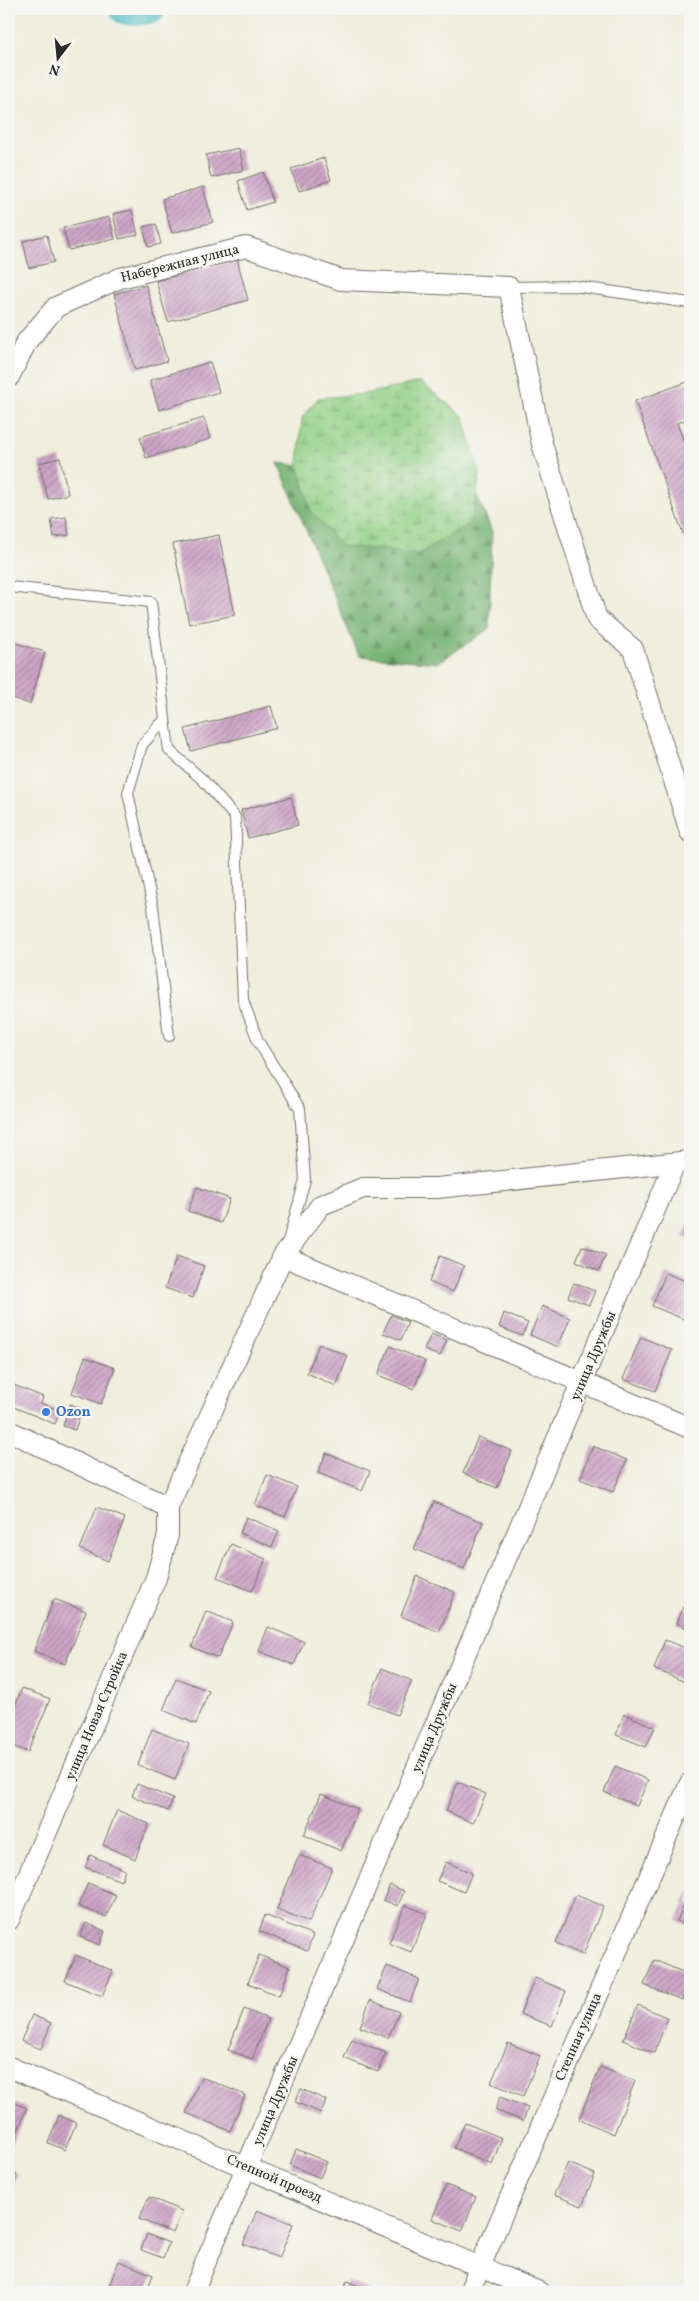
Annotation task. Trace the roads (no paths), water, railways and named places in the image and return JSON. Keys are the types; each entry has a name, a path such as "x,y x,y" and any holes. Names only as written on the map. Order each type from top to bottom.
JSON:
{"street":[{"name":"Набережная улица","path":"9,378 27,341 56,307 120,278 246,247 341,280 509,287"},
{"path":"509,287 542,444 597,618 633,649 690,832"},
{"path":"10,1435 168,1507 283,1256 321,1205 363,1188 437,1188 683,1162"},
{"name":"улица Дружбы","path":"193,2292 583,1382 683,1162"},
{"path":"283,1256 690,1428"},
{"name":"улица Новая Стройка","path":"9,1920 156,1578 168,1535 168,1507"},
{"name":"Степная улица","path":"469,2292 690,1783"},
{"name":"Степной проезд","path":"9,2067 540,2292"}],"lane":[{"path":"509,287 574,286 690,303"},
{"path":"9,587 151,602 169,750 203,780 235,818 243,1000 258,1041 300,1109 304,1180 283,1256"},
{"path":"165,719 142,745 128,793 153,907 169,1036"}],"waterway":[{"path":"124,9 133,11 151,9"}],"place":[{"name":"Ozon","path":"46,1412"}]}
